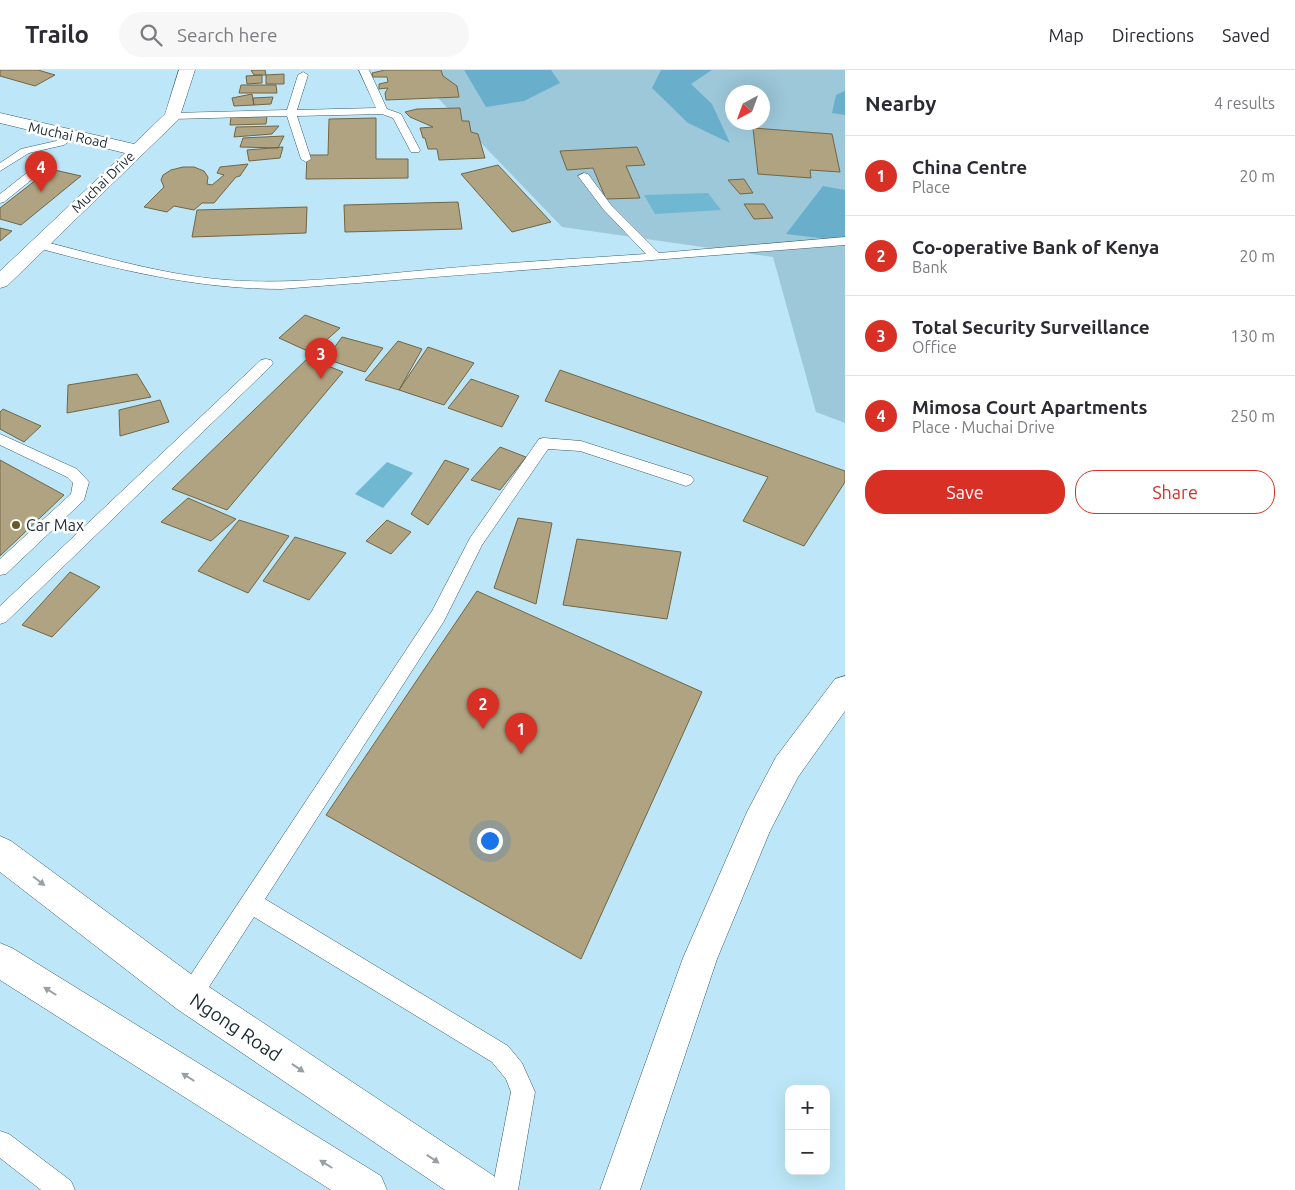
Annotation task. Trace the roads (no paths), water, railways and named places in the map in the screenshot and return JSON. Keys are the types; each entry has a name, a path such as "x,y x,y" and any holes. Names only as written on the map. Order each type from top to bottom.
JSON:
{"street":[{"path":"173,116 187,70"},
{"name":"Muchai Drive","path":"0,282 173,116"},
{"name":"Muchai Road","path":"2,121 136,150"},
{"path":"620,1190 700,958 758,823 787,768 845,688"},
{"name":"Ngong Road","path":"0,852 190,996 480,1190"},
{"path":"0,960 367,1190"}],"lane":[{"path":"364,70 383,111"},
{"path":"303,75 291,113 306,159"},
{"path":"173,116 383,111 397,116 415,150"},
{"path":"0,168 25,151 60,144 72,135"},
{"path":"0,200 37,170"},
{"path":"584,176 607,207 655,256"},
{"path":"38,244 114,264 188,279 225,284 294,286 384,277 845,241"},
{"path":"0,617 266,363"},
{"path":"0,439 72,473 81,482 78,496 0,569"},
{"path":"190,996 438,616 476,542 544,443 581,446 686,480"},
{"path":"251,903 500,1054 514,1071 523,1092 505,1190"},
{"path":"0,1143 62,1190"}],"place":[{"name":"Mimosa Court Apartments","path":"41,192"},
{"name":"Total Security Surveillance","path":"321,379"},
{"name":"Car Max","path":"16,525"},
{"name":"Co-operative Bank of Kenya","path":"483,729"},
{"name":"China Centre","path":"521,754"}]}
